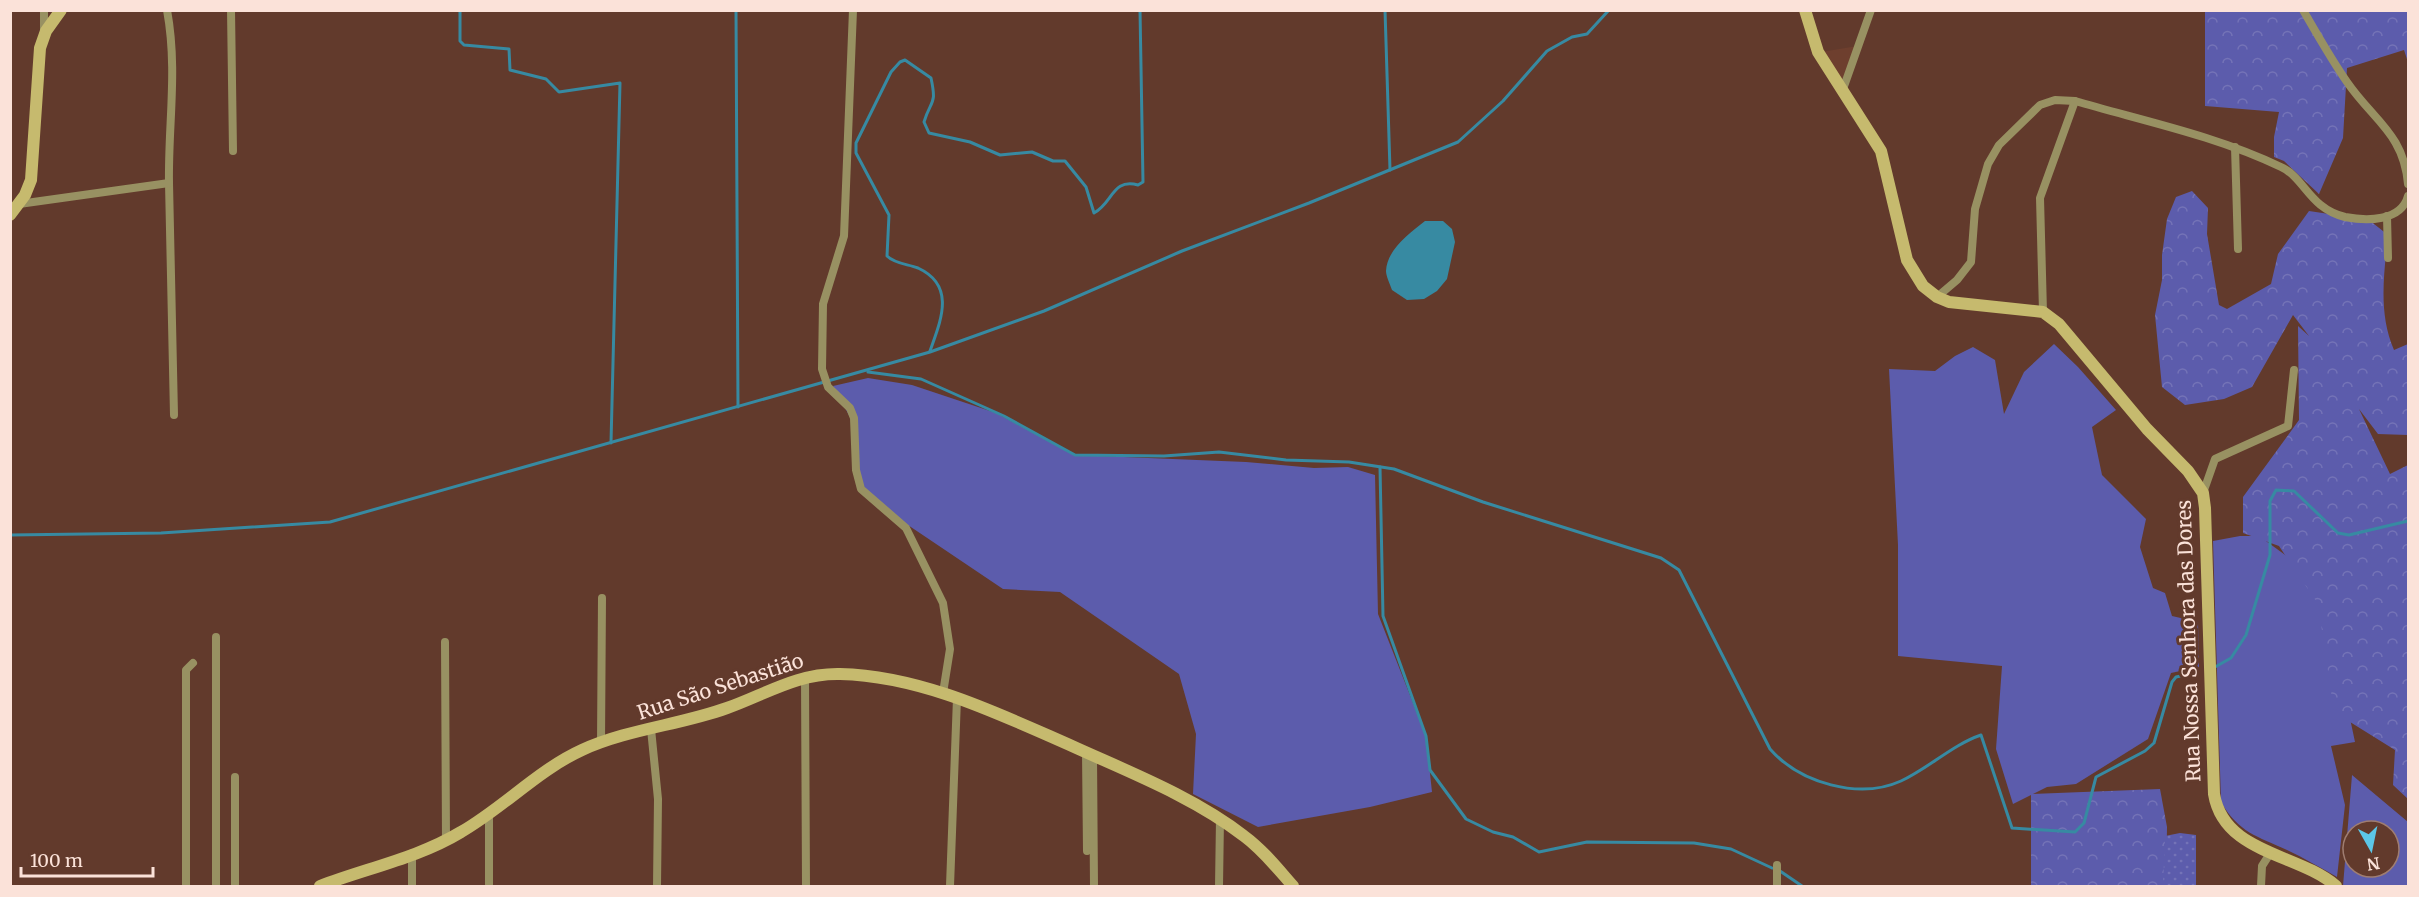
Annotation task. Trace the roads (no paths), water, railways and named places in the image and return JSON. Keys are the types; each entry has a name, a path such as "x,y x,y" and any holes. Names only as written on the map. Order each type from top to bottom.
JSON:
{"street":[{"path":"10,215 27,190 32,174 38,62 44,36 44,10"},
{"path":"44,36 61,10"},
{"path":"167,10 174,79 169,125 174,415"},
{"path":"231,10 233,151"},
{"path":"853,10 844,236 823,304 823,374 826,384 850,408 854,418 856,470 861,489 906,528 943,603 950,648 944,693"},
{"path":"1805,10 1818,52 1884,160 1907,260 1923,286 1937,297 1949,302 2043,312 2039,205 2045,179 2075,101"},
{"path":"1842,92 1871,10"},
{"path":"2303,10 2348,84 2389,130 2404,156 2409,184"},
{"path":"1937,297 1957,280 1971,262 1975,209 1988,164 2000,145 2040,105 2055,100 2075,101 2235,147 2282,167 2331,213 2363,220 2387,216 2399,210 2409,196"},
{"path":"2235,147 2238,249"},
{"path":"19,204 169,183"},
{"path":"2387,216 2388,258"},
{"name":"Rua Nossa Senhora das Dores","path":"2043,312 2071,336 2138,419 2188,471 2203,493 2215,802 2220,815 2231,830 2246,841 2317,873 2336,886"},
{"path":"2203,493 2215,459 2288,426 2294,370"},
{"path":"601,742 602,598"},
{"path":"216,637 216,886"},
{"path":"445,642 446,841"},
{"path":"186,886 186,670 193,663"},
{"name":"Rua São Sebastião","path":"320,886 412,856 446,841 489,814 566,758 601,742 725,709 805,677 833,674 860,675 944,693 1090,754 1220,819 1254,844 1293,886"},
{"path":"805,677 806,886"},
{"path":"950,886 957,698"},
{"path":"651,729 658,799 657,886"},
{"path":"1087,851 1090,754"},
{"path":"1090,754 1094,886"},
{"path":"235,777 235,886"},
{"path":"489,814 489,886"},
{"path":"1219,886 1220,819"},
{"path":"2261,886 2262,866 2271,852"},
{"path":"412,856 412,886"},
{"path":"1777,865 1777,886"}],"water":[{"path":"1425,221 1443,221 1452,229 1455,242 1447,279 1437,291 1424,299 1407,300 1392,290 1386,273 1387,263 1400,242"}],"waterway":[{"path":"460,10 460,41 464,45 509,49 510,70 546,79 559,92 620,83 611,443"},
{"path":"736,10 738,407"},
{"path":"930,351 941,317 942,295 938,284 918,268 887,256 889,215 856,153 856,143 891,72 905,60 931,78 933,98 924,122 929,133 970,142 1000,155 1032,152 1053,161 1065,161 1086,187 1094,213 1118,188 1143,182 1140,10"},
{"path":"1385,10 1390,170"},
{"path":"10,535 161,533 330,522 930,352 1044,311 1182,251 1309,203 1458,142 1503,101 1547,51 1572,37 1587,34 1609,10"},
{"path":"868,372 921,379 1004,416 1075,455 1164,456 1219,452 1286,460 1349,462 1394,469 1483,502 1661,558 1679,570 1770,749 1783,761 1797,771 1831,785 1867,789 1901,781 1970,739 1981,735 2012,828 2075,832 2084,823 2096,777 2145,751 2154,743 2172,682 2176,677 2195,673"},
{"path":"1380,467 1383,616 1426,736 1430,770 1466,819 1493,832 1513,837 1539,852 1587,842 1694,843 1731,849 1772,868"},
{"path":"2215,667 2231,658 2246,635 2270,555 2270,501 2276,490 2294,491 2338,533 2349,535 2408,521"},
{"path":"1780,871 1802,886"}]}
